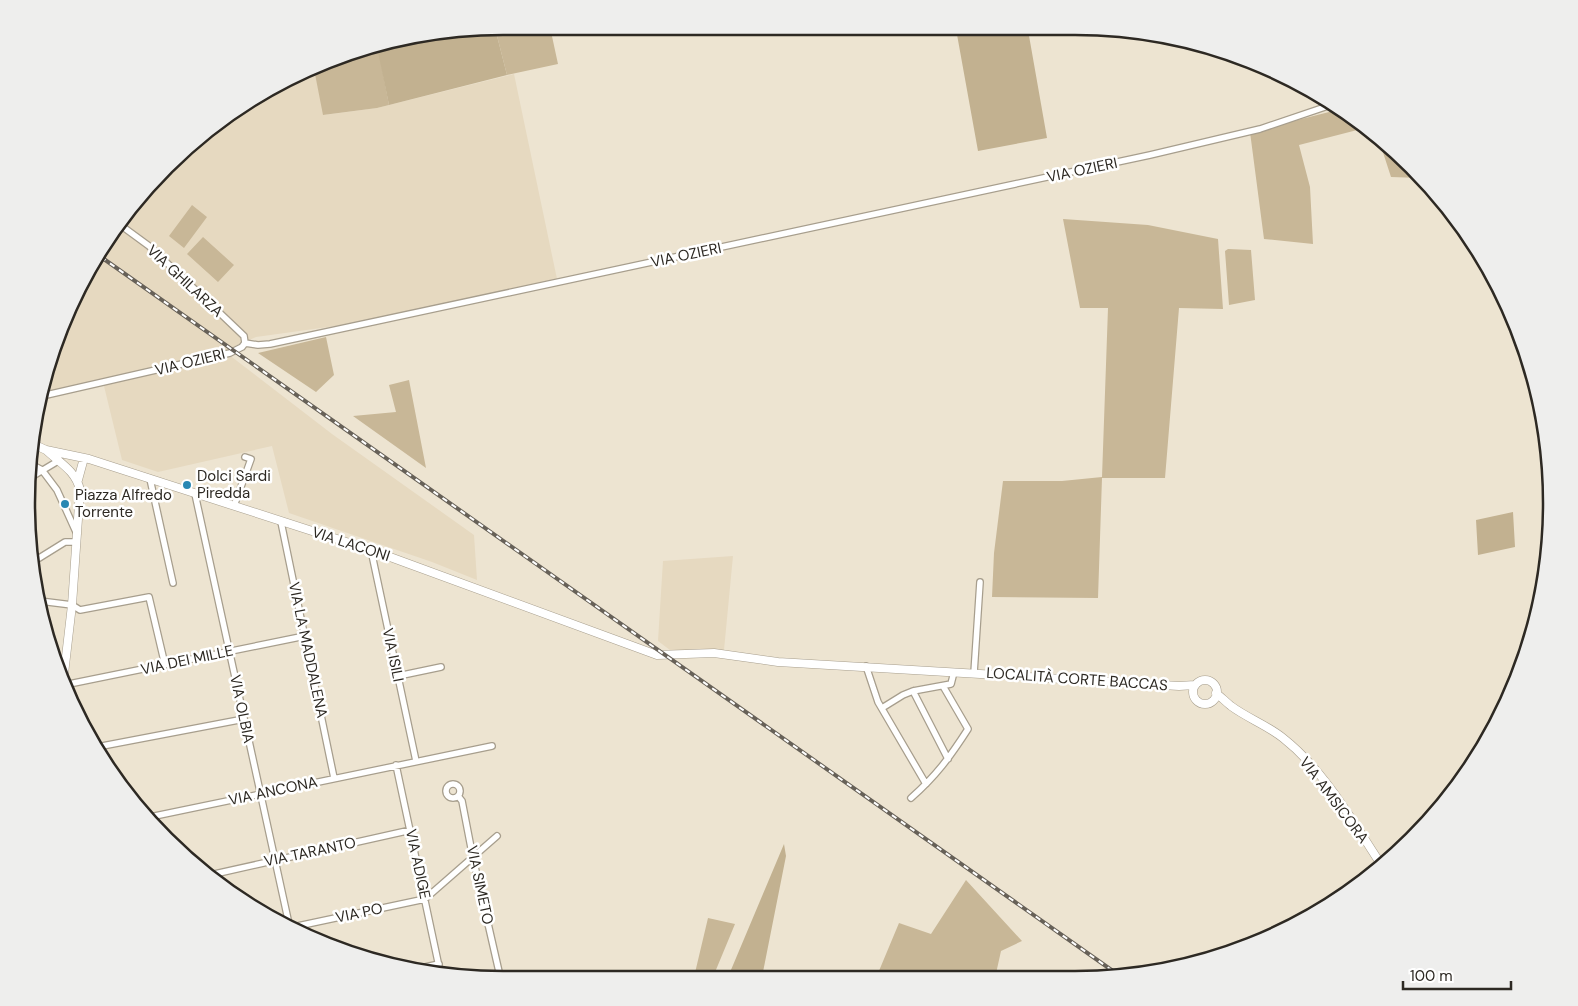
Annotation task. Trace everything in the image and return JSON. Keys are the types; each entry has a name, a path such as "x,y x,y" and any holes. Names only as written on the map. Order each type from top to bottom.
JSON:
{"street":[{"name":"VIA OZIERI","path":"48,395 230,353 242,348 245,343 258,345 280,342 1131,159 1260,128 1324,107"},
{"name":"VIA GHILARZA","path":"125,228 149,246 216,309 241,333 245,343"},
{"name":"VIA LACONI","path":"39,447 46,450 84,458 371,550 628,645 657,655 666,655"},
{"path":"46,450 66,466 78,480"},
{"path":"234,506 251,459 244,456"},
{"path":"65,666 77,538 80,490 78,480 84,458"},
{"path":"36,474 58,461"},
{"path":"36,467 42,470 57,490 77,538"},
{"path":"150,479 172,583"},
{"name":"VIA OLBIA","path":"195,494 288,918"},
{"name":"VIA LA MADDALENA","path":"281,522 334,778"},
{"path":"38,558 65,542 77,538"},
{"name":"VIA ISILI","path":"371,550 416,761"},
{"name":"LOCALITÀ CORTE BACCAS","path":"974,673 980,582"},
{"path":"46,602 72,604 80,610 149,597 165,664"},
{"name":"VIA DEI MILLE","path":"72,683 305,636"},
{"name":"LOCALITÀ CORTE BACCAS","path":"666,655 714,653 778,662 1179,686 1194,689"},
{"path":"866,666 872,687 882,708 926,784"},
{"path":"398,676 441,667"},
{"path":"882,708 912,690 951,684 954,672"},
{"path":"1203,680 1209,681 1214,686 1216,693 1210,702 1200,703 1195,699 1194,689 1203,680"},
{"path":"910,798 948,760 968,728 943,686"},
{"path":"912,690 948,760"},
{"name":"VIA AMSICORA","path":"1216,693 1232,707 1268,727 1305,759 1326,784 1378,860"},
{"name":"VIA AMSICORA","path":"1210,702 1232,707"},
{"path":"103,746 244,719"},
{"name":"VIA ANCONA","path":"155,816 492,746"},
{"name":"VIA ADIGE","path":"396,765 439,964"},
{"name":"VIA SIMETO","path":"458,796 462,801 499,971"},
{"name":"VIA TARANTO","path":"217,873 411,830"},
{"path":"425,900 497,836"},
{"name":"VIA PO","path":"302,925 425,900"},
{"path":"432,965 439,964"}],"shaded area":[{"path":"497,35 552,35 558,64 507,75"},
{"path":"497,35 507,75 389,105 378,52 442,39"},
{"path":"957,35 1029,35 1047,138 978,151"},
{"path":"379,52 389,105 323,115 315,75"},
{"path":"514,74 557,279 429,313 256,337 224,351 332,434 474,535 477,580 432,562 289,513 272,446 158,472 122,460 103,382 48,395 60,353 83,296 114,243 151,194 194,151 218,132 269,98 315,75 324,115 377,108"},
{"path":"1331,112 1357,130 1299,145 1310,187 1313,244 1264,239 1250,132"},
{"path":"1382,149 1411,178 1391,177"},
{"path":"192,205 207,217 184,248 169,236"},
{"path":"1063,219 1148,225 1218,239 1223,309 1179,308 1165,478 1102,478 1098,598 992,597 994,553 1003,481 1062,481 1102,477 1108,308 1080,308"},
{"path":"203,237 234,265 218,282 187,254"},
{"path":"1228,249 1251,250 1255,300 1229,305 1225,251"},
{"path":"326,337 334,375 316,392 258,353"},
{"path":"409,380 426,468 353,416 396,412 389,385"},
{"path":"1513,512 1515,547 1478,555 1476,520"},
{"path":"733,556 724,650 670,650 658,641 663,561"},
{"path":"784,844 786,856 763,971 731,971"},
{"path":"966,880 1022,941 1001,951 997,971 879,971 899,923 931,934"},
{"path":"708,918 735,924 715,971 695,971"}],"railway":[{"path":"104,259 1111,970"}],"place":[{"name":"Dolci Sardi Piredda","path":"187,485"},
{"name":"Piazza Alfredo Torrente","path":"65,504"}]}
